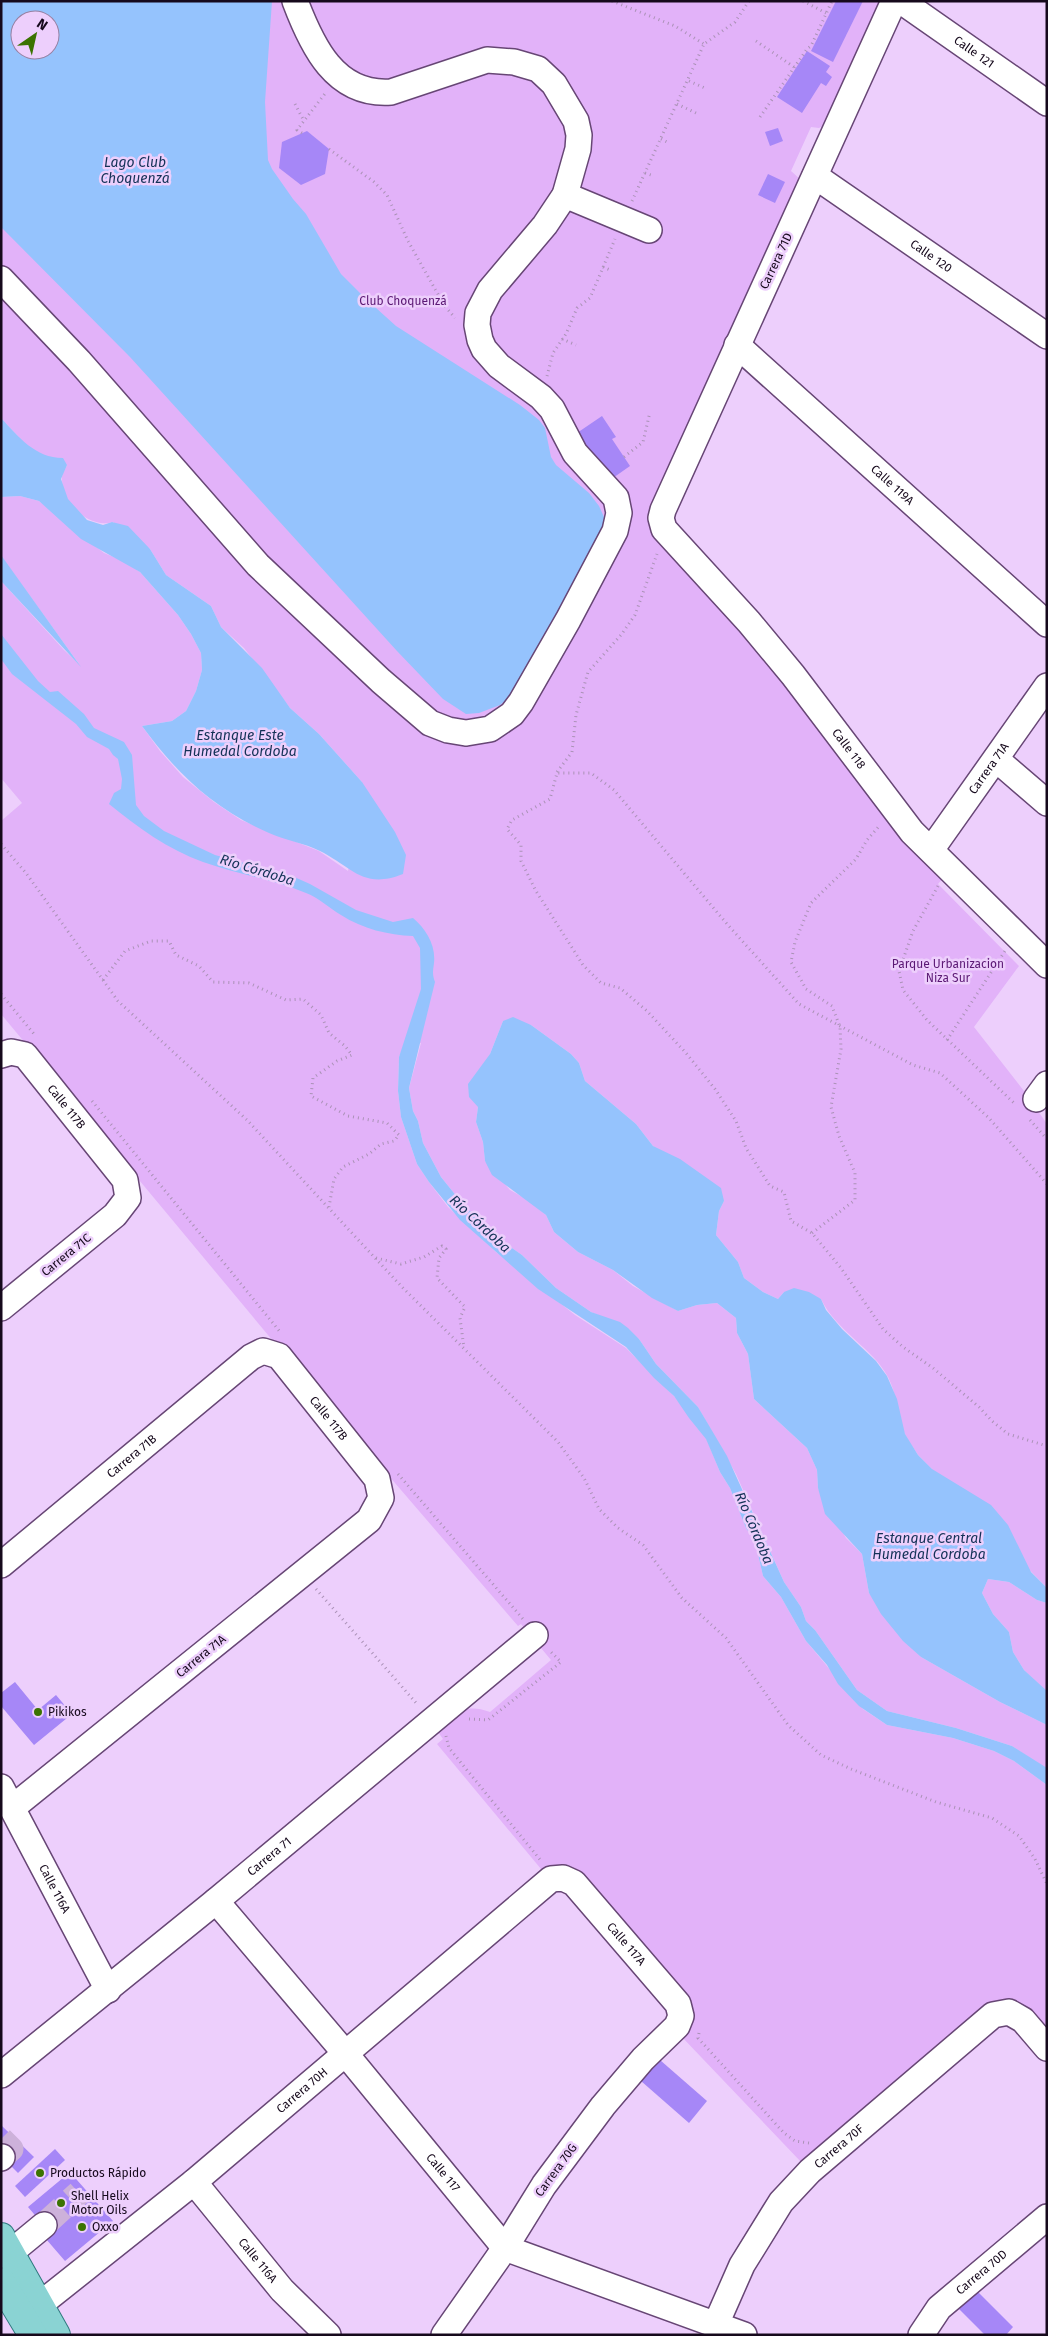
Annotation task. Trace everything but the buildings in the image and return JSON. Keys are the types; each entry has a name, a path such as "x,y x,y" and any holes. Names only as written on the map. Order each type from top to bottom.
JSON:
{"main road":[{"path":"6,2245 38,2306 56,2335"},
{"path":"1,2282 33,2335"}],"street":[{"path":"1,279 79,361 283,591 430,723 448,730 466,733 490,729 512,714 521,702 568,620 615,531 620,513 616,498 575,453 552,409 541,397 495,361 480,340 478,326 482,303 490,290 545,225 565,195 578,149 579,135 576,121 563,95 554,84 538,69 514,62 487,60 391,92 380,93 356,88 338,76 327,65 313,41 295,1"},
{"name":"Carrera 71D","path":"661,523 663,510 894,1"},
{"name":"Calle 121","path":"901,1 1047,103"},
{"name":"Calle 120","path":"815,176 1047,336"},
{"path":"565,195 649,230"},
{"name":"Calle 119A","path":"737,345 1047,624"},
{"name":"Calle 118","path":"661,523 664,529 743,615 793,675 912,832 1047,965"},
{"name":"Carrera 71A","path":"931,850 1047,686"},
{"path":"996,759 1047,804"},
{"name":"Calle 117B","path":"6,1053 25,1055 125,1180 128,1198"},
{"name":"Carrera 71C","path":"1,1308 115,1215 128,1198"},
{"name":"Calle 117B","path":"263,1351 279,1356 377,1479 381,1498"},
{"name":"Carrera 71B","path":"1,1565 250,1357 263,1351"},
{"name":"Carrera 71A","path":"7,1798 303,1574 369,1520 381,1498"},
{"name":"Carrera 71","path":"1,2074 216,1902 439,1729 535,1636"},
{"name":"Calle 116A","path":"7,1798 108,1990"},
{"name":"Calle 117A","path":"563,1878 574,1883 678,2004 681,2016"},
{"name":"Carrera 70H","path":"38,2306 194,2182 551,1879 563,1878"},
{"name":"Calle 117","path":"216,1902 345,2053 505,2248"},
{"name":"Carrera 70F","path":"716,2324 742,2265 781,2202 810,2171 993,2015 1009,2012 1023,2020 1047,2048"},
{"name":"Carrera 70G","path":"444,2335 505,2248 544,2185 603,2106 643,2059 677,2026 681,2016"},
{"name":"Calle 116A","path":"194,2182 282,2290 328,2335"},
{"name":"Carrera 70D","path":"921,2335 939,2308 1047,2217"},
{"path":"6,2245 44,2225"},
{"path":"505,2248 744,2335"},
{"path":"38,2306 41,2335"}],"path":[{"path":"612,1 675,26 704,44"},
{"path":"803,1 826,14"},
{"path":"760,117 794,67 811,46 832,1"},
{"path":"756,41 794,67"},
{"path":"302,133 297,130 338,76"},
{"path":"688,81 707,89"},
{"path":"295,104 304,121"},
{"path":"677,104 696,113"},
{"path":"661,139 667,142"},
{"path":"329,149 374,182 387,195 408,241 445,306 480,340"},
{"path":"645,173 651,175"},
{"path":"603,268 610,270"},
{"path":"562,339 576,345"},
{"path":"624,457 643,442 650,412"},
{"path":"658,552 635,615 621,635 588,672 576,715 572,752 557,773 550,800 512,820 507,829 521,845 521,861 536,891 583,965 601,983 620,988 647,1012 686,1053 715,1089 736,1121 746,1148 770,1186 784,1192 791,1221 812,1233 841,1268 883,1329 902,1347 933,1368 1008,1434 1047,1446"},
{"path":"557,773 591,773 614,790 727,924 799,1004 913,1065 940,1073 989,1118 1047,1184"},
{"path":"812,1233 855,1200 855,1173 839,1136 831,1108 841,1049 840,1027 832,1006 806,990 791,962 795,942 811,903 856,859 867,840 884,820"},
{"path":"1,844 26,874 118,1001 247,1120 376,1258 558,1442 584,1478 598,1509 618,1528 643,1545 682,1598 726,1638 788,1725 821,1755 851,1769 936,1802 992,1818 1019,1836 1035,1859 1047,1884"},
{"path":"941,880 916,926 899,971 904,990 927,1020 947,1040 1032,1101 1047,1139"},
{"path":"947,1040 1016,934"},
{"path":"103,980 126,951 151,941 168,941 176,955 199,966 213,982 249,983 286,1000 304,999 321,1015 329,1033 345,1046 352,1055 337,1061 313,1078 311,1096 348,1116 387,1123 399,1135 394,1140 381,1144 369,1154 343,1167 334,1179 329,1207"},
{"path":"376,1258 401,1264 424,1257 442,1246 446,1249 439,1258 437,1278 465,1307 460,1318 464,1348"},
{"path":"303,1574 439,1729"}],"green space":[{"path":"1,1 883,1 825,125 819,128 811,127 791,171 801,180 652,514 704,585 944,877 938,884 1019,966 974,1027 1047,1124 1047,1588 918,1455 904,1432 888,1377 873,1357 836,1321 821,1299 784,1292 778,1299 763,1292 744,1278 738,1262 716,1235 719,1211 724,1201 653,1146 636,1124 585,1081 579,1063 571,1054 531,1025 503,1021 490,1054 476,1122 483,1142 485,1161 510,1190 528,1200 546,1215 554,1232 578,1252 613,1270 633,1286 678,1311 697,1305 717,1303 736,1318 737,1333 748,1354 754,1399 807,1448 817,1470 818,1488 846,1538 862,1554 869,1593 921,1657 1000,1702 1047,1725 1047,1769 1012,1746 956,1728 887,1711 857,1690 815,1630 806,1621 801,1607 784,1582 736,1474 698,1407 656,1364 639,1339 610,1320 591,1312 556,1288 522,1255 496,1237 479,1218 466,1208 441,1177 423,1143 418,1121 413,1111 409,1088 421,1043 404,1045 399,1057 398,1091 401,1117 417,1164 448,1207 496,1252 575,1315 626,1348 674,1396 706,1438 720,1472 730,1488 746,1528 755,1541 763,1576 781,1597 806,1641 863,1709 887,1725 953,1738 994,1751 1014,1761 1047,1785 1047,2046 1010,2001 996,2002 832,2135 802,2163 681,2036 689,2022 580,1880 546,1875 437,1744 443,1739 438,1732 455,1716 466,1709 481,1709 490,1712 551,1660 521,1624 518,1626 278,1347 1,1014 1,821 22,803 1,778 1,581 79,664 1,556 1,497 20,496 39,501 104,553 124,561 140,572 178,615 201,653 202,670 196,691 186,711 172,721 142,726 160,751 183,777 214,802 241,820 319,851 348,871 362,782 319,734 290,708 244,648 221,627 211,606 166,575 150,549 113,522 95,522 79,513 72,506 63,489 62,476 67,465 37,453 25,444 1,418"},
{"path":"988,1579 1009,1582 1037,1600 1047,1603 1047,1692 1024,1670 1013,1652 1009,1632 993,1614 982,1593"}],"water":[{"name":"Lago Club Choquenzá","path":"1,1 272,1 265,102 268,160 272,169 306,214 341,274 396,326 520,405 539,420 545,428 551,457 556,465 589,493 599,506 604,517 605,533 517,691 500,705 479,713 466,714 443,699 397,651 130,357 1,227"},
{"name":"Estanque Este Humedal Cordoba","path":"1,418 28,445 44,454 63,458 67,465 61,479 68,499 87,520 103,525 112,522 128,526 150,549 166,575 211,606 221,627 262,668 290,708 319,734 362,782 395,832 406,855 403,874 389,878 368,878 350,870 320,851 275,835 249,823 231,813 198,789 169,760 142,726 172,721 186,711 196,691 202,670 201,653 178,615 140,572 81,539 39,501 20,496 1,497"},
{"path":"1,555 81,667 1,581"},
{"name":"Río Córdoba","path":"1,634 38,681 50,692 58,691 84,714 94,728 124,742 132,755 136,805 144,816 164,831 215,855 292,876 356,910 393,922 413,918 418,922 432,944 434,956 433,977 435,982 409,1088 413,1111 418,1121 423,1143 441,1177 466,1208 479,1218 496,1237 522,1255 556,1288 591,1312 620,1322 628,1328 639,1339 656,1364 698,1407 727,1456 784,1582 801,1607 806,1621 815,1630 857,1690 887,1711 956,1728 1012,1746 1047,1768 1047,1785 1014,1761 994,1751 953,1738 887,1725 859,1706 838,1684 827,1665 806,1641 781,1597 763,1576 755,1541 746,1528 730,1488 720,1472 706,1439 674,1396 654,1378 626,1347 538,1289 460,1220 429,1182 417,1164 401,1117 398,1091 399,1057 421,989 420,948 413,936 385,933 367,928 349,920 306,893 190,857 154,837 131,821 109,804 114,793 121,789 122,779 118,759 109,749 87,737 76,724 12,674 1,659"},
{"name":"Estanque Central Humedal Cordoba","path":"513,1017 531,1025 571,1054 579,1063 585,1081 636,1124 653,1146 680,1159 721,1188 724,1201 719,1211 716,1235 738,1262 744,1278 763,1292 778,1299 784,1292 794,1288 809,1292 821,1299 826,1310 842,1329 876,1361 887,1376 897,1399 905,1434 918,1455 932,1469 991,1505 1008,1525 1031,1572 1047,1588 1047,1603 1037,1600 1009,1582 988,1579 982,1593 993,1614 1009,1632 1013,1652 1024,1670 1047,1691 1047,1725 1000,1702 921,1657 903,1641 881,1614 869,1593 862,1554 825,1514 818,1488 817,1470 807,1448 754,1399 748,1354 737,1333 736,1318 717,1303 697,1305 678,1311 652,1298 613,1270 578,1252 554,1232 546,1215 492,1175 485,1161 483,1142 476,1122 478,1107 469,1097 468,1084 490,1054 503,1021"}],"tunnel":[{"path":"1,2139 11,2149 2,2157"},
{"path":"44,2225 79,2193"}],"place":[{"name":"Pikikos","path":"38,1712"},
{"name":"Productos Rápido","path":"40,2173"},
{"name":"Shell Helix Motor Oils","path":"61,2203"},
{"name":"Oxxo","path":"82,2227"}],"park label":[{"name":"Club Choquenzá","path":"403,301"},
{"name":"Parque Urbanizacion Niza Sur","path":"948,971"}]}
